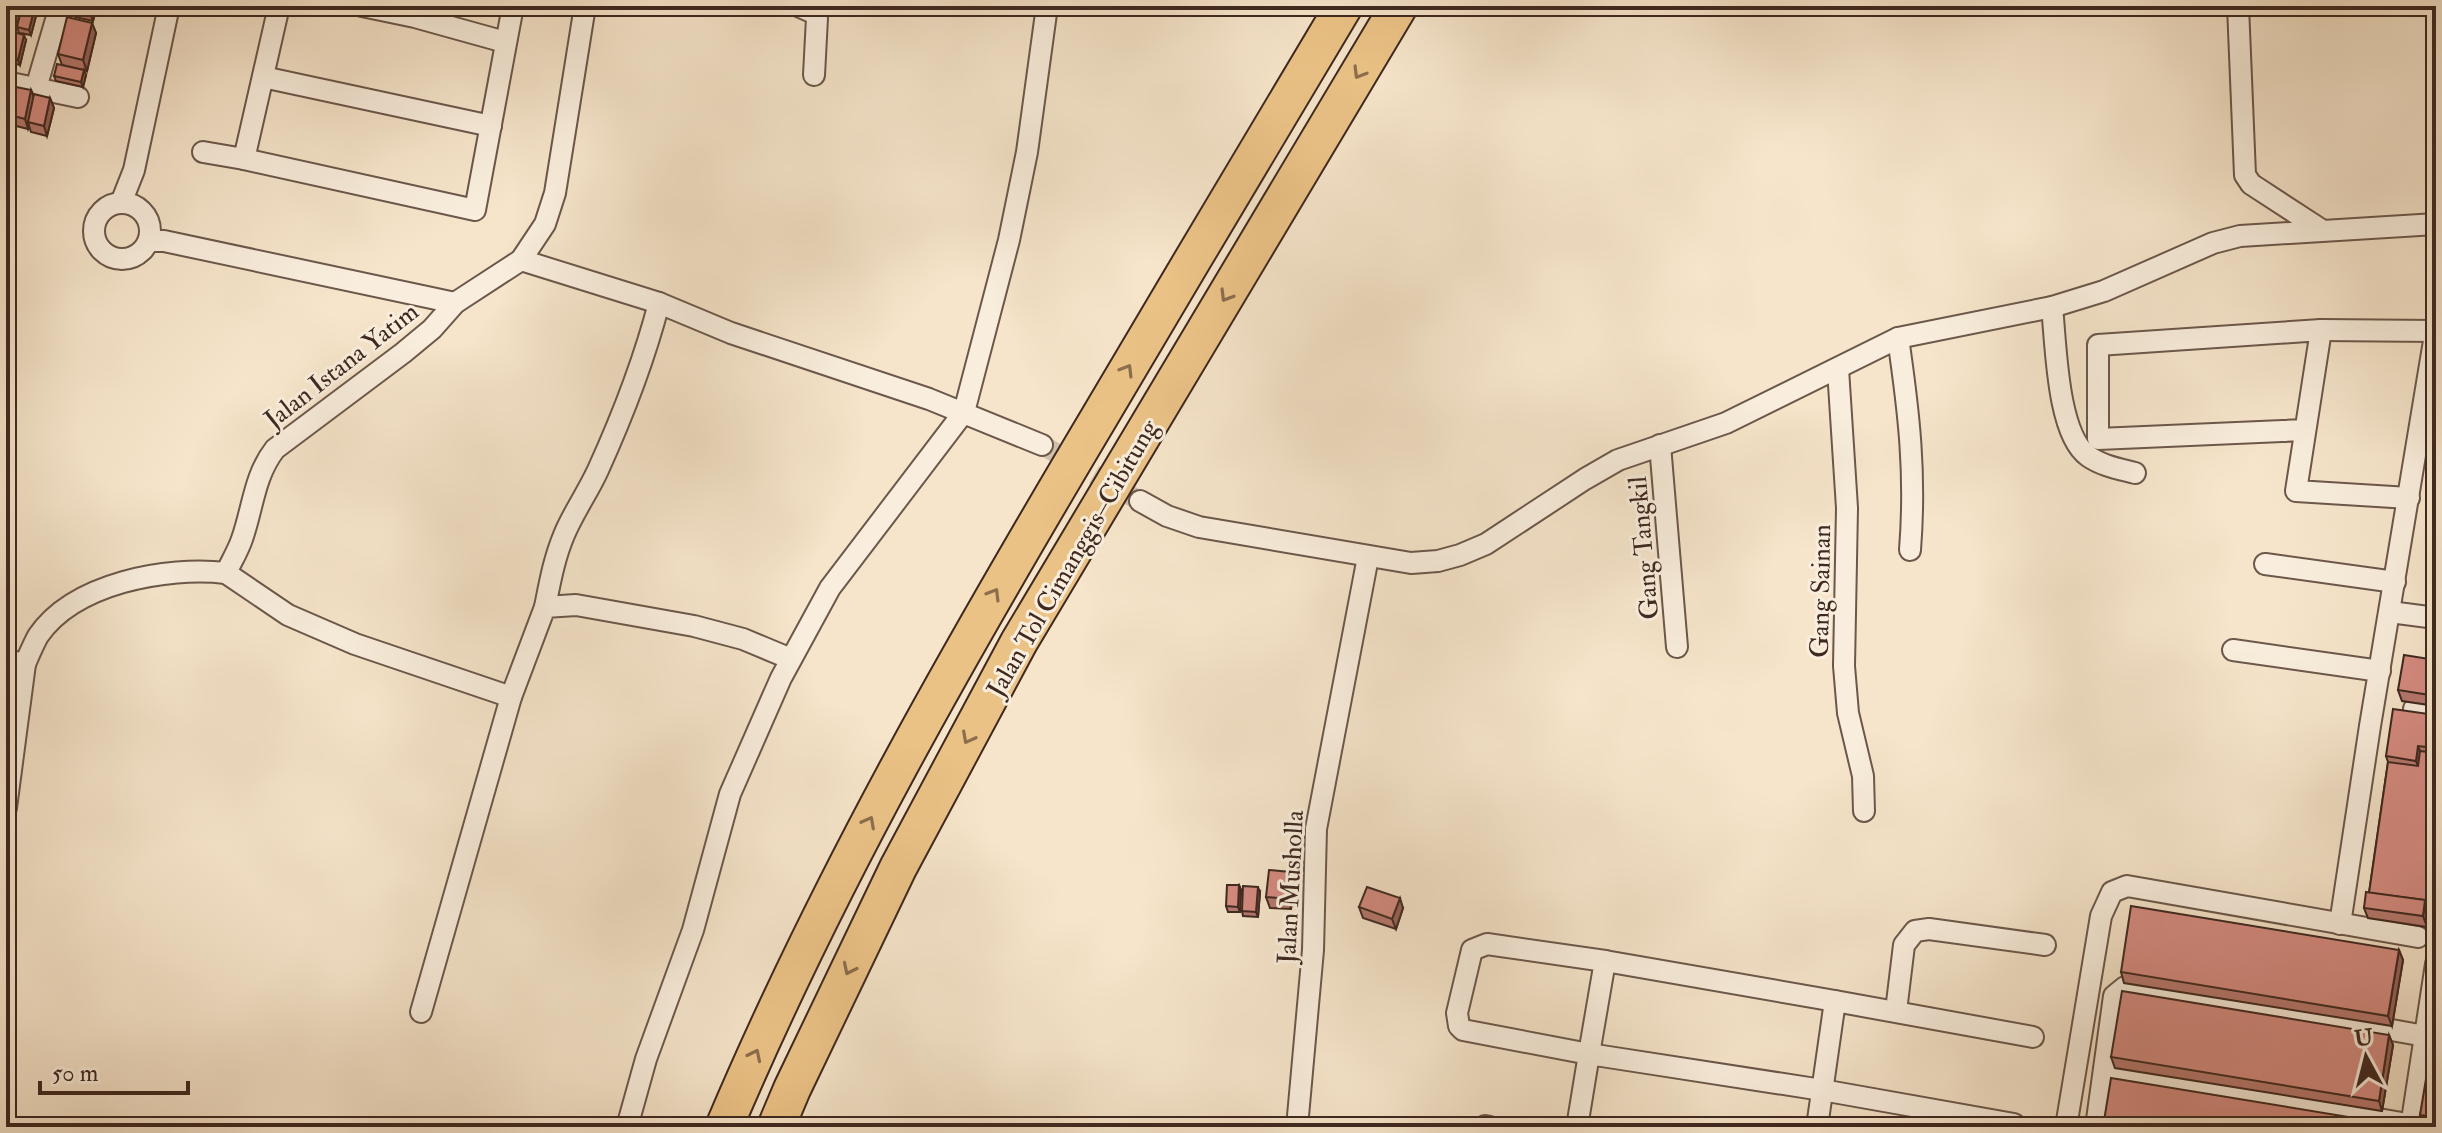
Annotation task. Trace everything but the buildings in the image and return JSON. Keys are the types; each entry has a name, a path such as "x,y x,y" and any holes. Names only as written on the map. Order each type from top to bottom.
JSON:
{"highway":[{"name":"Jalan Tol Cimanggis–Cibitung","path":"724,1127 852,853 978,621 1344,6"},
{"name":"Jalan Tol Cimanggis–Cibitung","path":"776,1127 898,868 1019,642 1399,6"}],"street":[{"path":"36,88 60,6"},
{"path":"121,203 134,170 169,6"},
{"path":"244,159 279,6"},
{"path":"203,152 475,210 513,6"},
{"path":"585,6 555,193 545,224 521,260 659,303 731,333 964,412 1042,445"},
{"path":"798,6 814,13 817,18 814,75"},
{"path":"627,1127 646,1059 693,930 730,794 791,659 830,588 964,412 1009,240 1027,152 1047,6"},
{"path":"2238,6 2245,175 2251,184 2320,229"},
{"path":"366,7 416,12 505,42"},
{"path":"263,77 491,126"},
{"path":"6,82 78,97"},
{"path":"121,203 132,205 148,220 149,241 143,250 124,259 113,257 103,252 95,232 96,222 102,212 111,206 121,203"},
{"path":"1140,501 1167,516 1199,527 1368,557 1411,563 1438,561 1486,544 1607,466 1726,423 1898,338 2052,307 2104,291 2213,243 2240,236 2436,224"},
{"path":"149,241 164,241 455,303"},
{"name":"Jalan Istana Yatim","path":"226,573 242,539 266,461 275,449 403,353 432,329 455,303 521,260"},
{"path":"421,1012 511,697 545,607 553,565 565,532 591,485 624,411 647,352 659,303"},
{"path":"2052,307 2060,388 2070,429 2086,455 2106,465 2135,473"},
{"path":"2321,330 2296,491 2409,498"},
{"path":"2305,430 2098,439 2098,345 2321,330 2436,330 2340,924"},
{"path":"1898,338 1913,470 1910,550"},
{"name":"Gang Sainan","path":"1838,369 1847,508 1844,666 1848,713 1863,776 1864,811"},
{"name":"Gang Tangkil","path":"1660,445 1677,647"},
{"name":"Jalan Musholla","path":"1297,1127 1312,964 1316,829 1368,557"},
{"path":"2265,564 2395,582"},
{"path":"6,808 15,662 39,635 76,602 145,577 201,570 226,573 288,615 355,644 511,697"},
{"path":"545,607 576,605 694,626 743,639 791,659"},
{"path":"2390,612 2436,618"},
{"path":"2233,650 2380,671"},
{"path":"2414,709 2436,713"},
{"path":"2066,1127 2101,916 2112,892 2127,886 2418,937"},
{"path":"1896,1011 1904,945 1915,931 1929,929 2045,945"},
{"path":"2014,1124 1589,1054 1463,1030 1459,1026 1457,1013 1472,950 1487,944 1605,961 2033,1037"},
{"path":"1577,1127 1605,961"},
{"path":"2105,1072 2416,1126 2430,1037 2436,964"},
{"path":"2096,1127 2114,996 2125,987 2430,1037"},
{"path":"1817,1127 1835,1001"}],"tunnel":[{"path":"1042,445 1140,501"}]}
